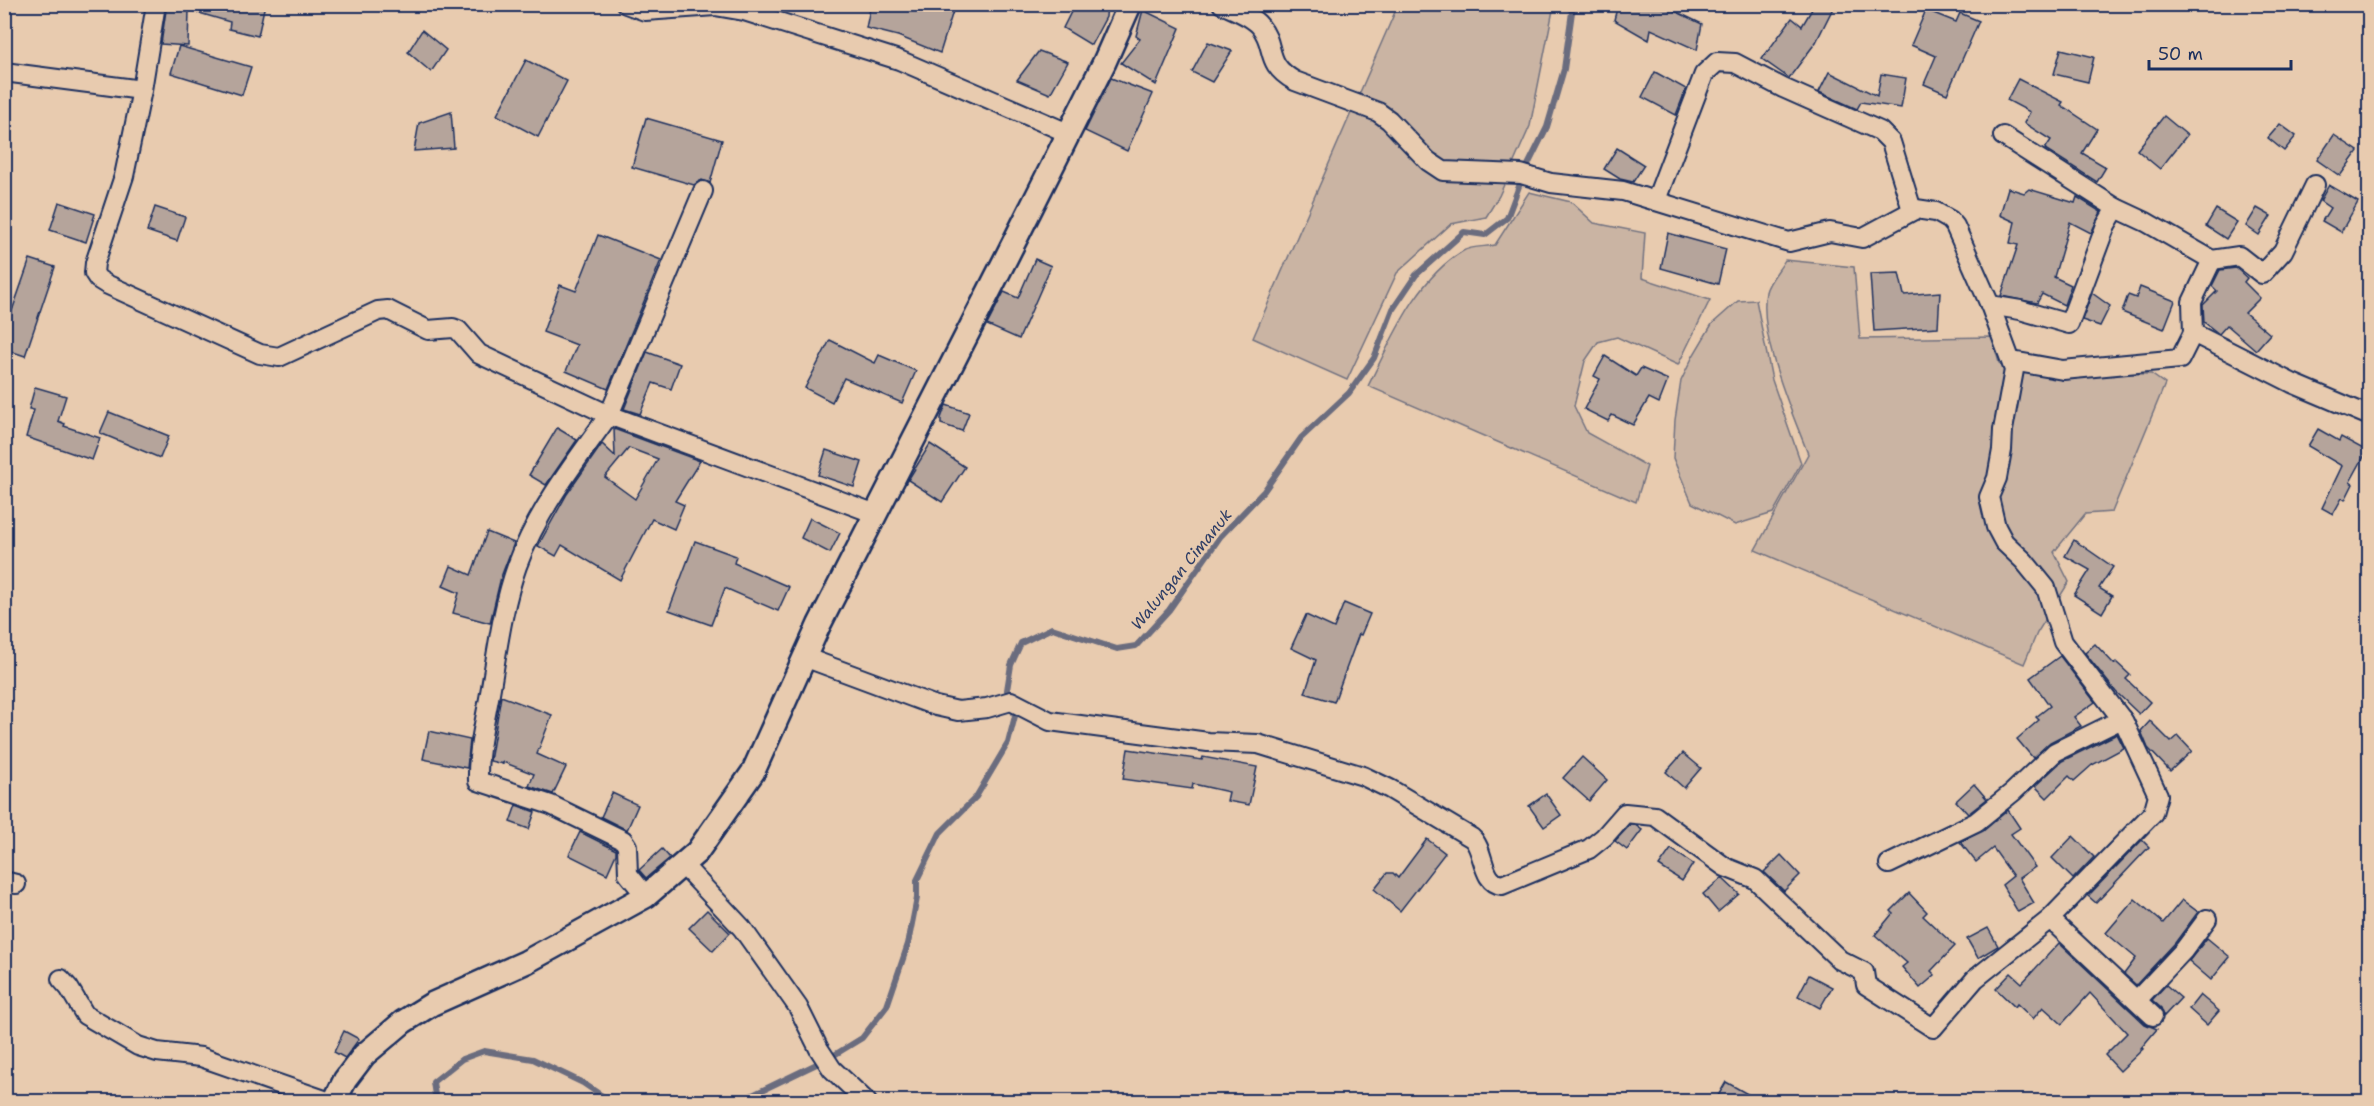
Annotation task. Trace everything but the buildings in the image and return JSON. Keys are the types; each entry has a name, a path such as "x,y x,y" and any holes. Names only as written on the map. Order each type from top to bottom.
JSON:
{"street":[{"path":"156,4 124,176 95,263 94,273 98,279 271,357 279,357 384,310 428,330 453,328 458,330 486,358 609,415 876,514"},
{"path":"627,4 645,11 715,6 744,11 899,60 1068,133"},
{"path":"61,979 69,988 84,1015 138,1046 157,1052 201,1057 332,1101 364,1055 403,1022 432,1004 526,962 646,896 683,866 697,852 753,772 804,657 1068,133 1130,4"},
{"path":"804,657 936,706 958,711 987,708 1011,701 1050,721 1209,742 1258,744 1363,776 1390,789 1472,838 1478,844 1490,878 1498,885 1589,849 1604,837 1622,815 1654,816 1725,867 1755,879 1840,960 1864,972 1866,985 1933,1028 1976,979 2050,919 2153,813 2158,795 2122,719 2063,642 2046,588 2024,561 2004,542 1996,527 1989,497 1997,478 2014,370 1990,305 1955,226 1950,220 1936,212 1924,209 1912,210 1862,238 1830,232 1789,242 1623,190 1551,183 1521,174 1450,173 1436,168 1389,120 1378,112 1284,75 1276,66 1259,25 1222,4"},
{"path":"1656,200 1704,74 1712,65 1725,61 1735,63 1880,131 1891,142 1912,210"},
{"path":"4,72 141,90"},
{"path":"2003,136 2116,208 2146,222 2212,260 2239,256 2262,274 2283,251 2315,185"},
{"path":"646,896 626,871 627,846 623,840 551,805 478,782 481,746 501,629 516,567 526,543 569,470 609,415 704,191"},
{"path":"1990,305 2020,310 2069,324 2106,225 2116,208"},
{"path":"2012,361 2063,370 2180,359 2193,333 2192,302 2212,260"},
{"path":"2193,333 2292,383 2370,416"},
{"path":"1889,864 1976,822 2013,792 2055,752 2122,719"},
{"path":"683,866 742,928 798,1007 832,1069 867,1101"},
{"path":"2050,919 2153,1016"},
{"path":"2137,1000 2184,950 2206,920"}],"shaded area":[{"path":"1398,5 1554,5 1530,126 1499,196 1486,217 1451,224 1397,273 1347,380 1253,338"},
{"path":"1529,192 1571,202 1594,223 1645,233 1642,278 1710,300 1678,365 1617,337 1598,342 1585,361 1574,406 1587,433 1647,466 1636,502 1368,386 1407,311 1432,277 1446,263 1466,249 1495,245"},
{"path":"1785,260 1854,267 1860,339 1992,337 1999,363 2026,373 2151,374 2165,384 2112,512 2085,514 2054,552 2069,582 2037,633 2024,664 1755,550 1808,454 1778,374 1767,330 1765,310 1767,288"},
{"path":"1756,300 1772,380 1801,463 1773,513 1735,525 1692,503 1673,458 1675,420 1681,381 1712,324 1738,301"}],"waterway":[{"name":"Walungan Cimanuk","path":"738,1102 831,1057 862,1038 887,1006 908,944 917,898 917,880 940,833 976,797 1008,743 1015,716 1007,690 1011,665 1021,643 1052,628 1117,649 1136,646 1169,610 1220,537 1264,491 1301,438 1349,393 1374,358 1393,309 1416,275 1464,232 1485,235 1507,218 1524,173 1547,127 1564,69 1572,12 1568,4"},
{"name":"Walungan Cimanuk","path":"436,1102 433,1082 462,1059 484,1051 533,1059 583,1083 611,1102"}]}
